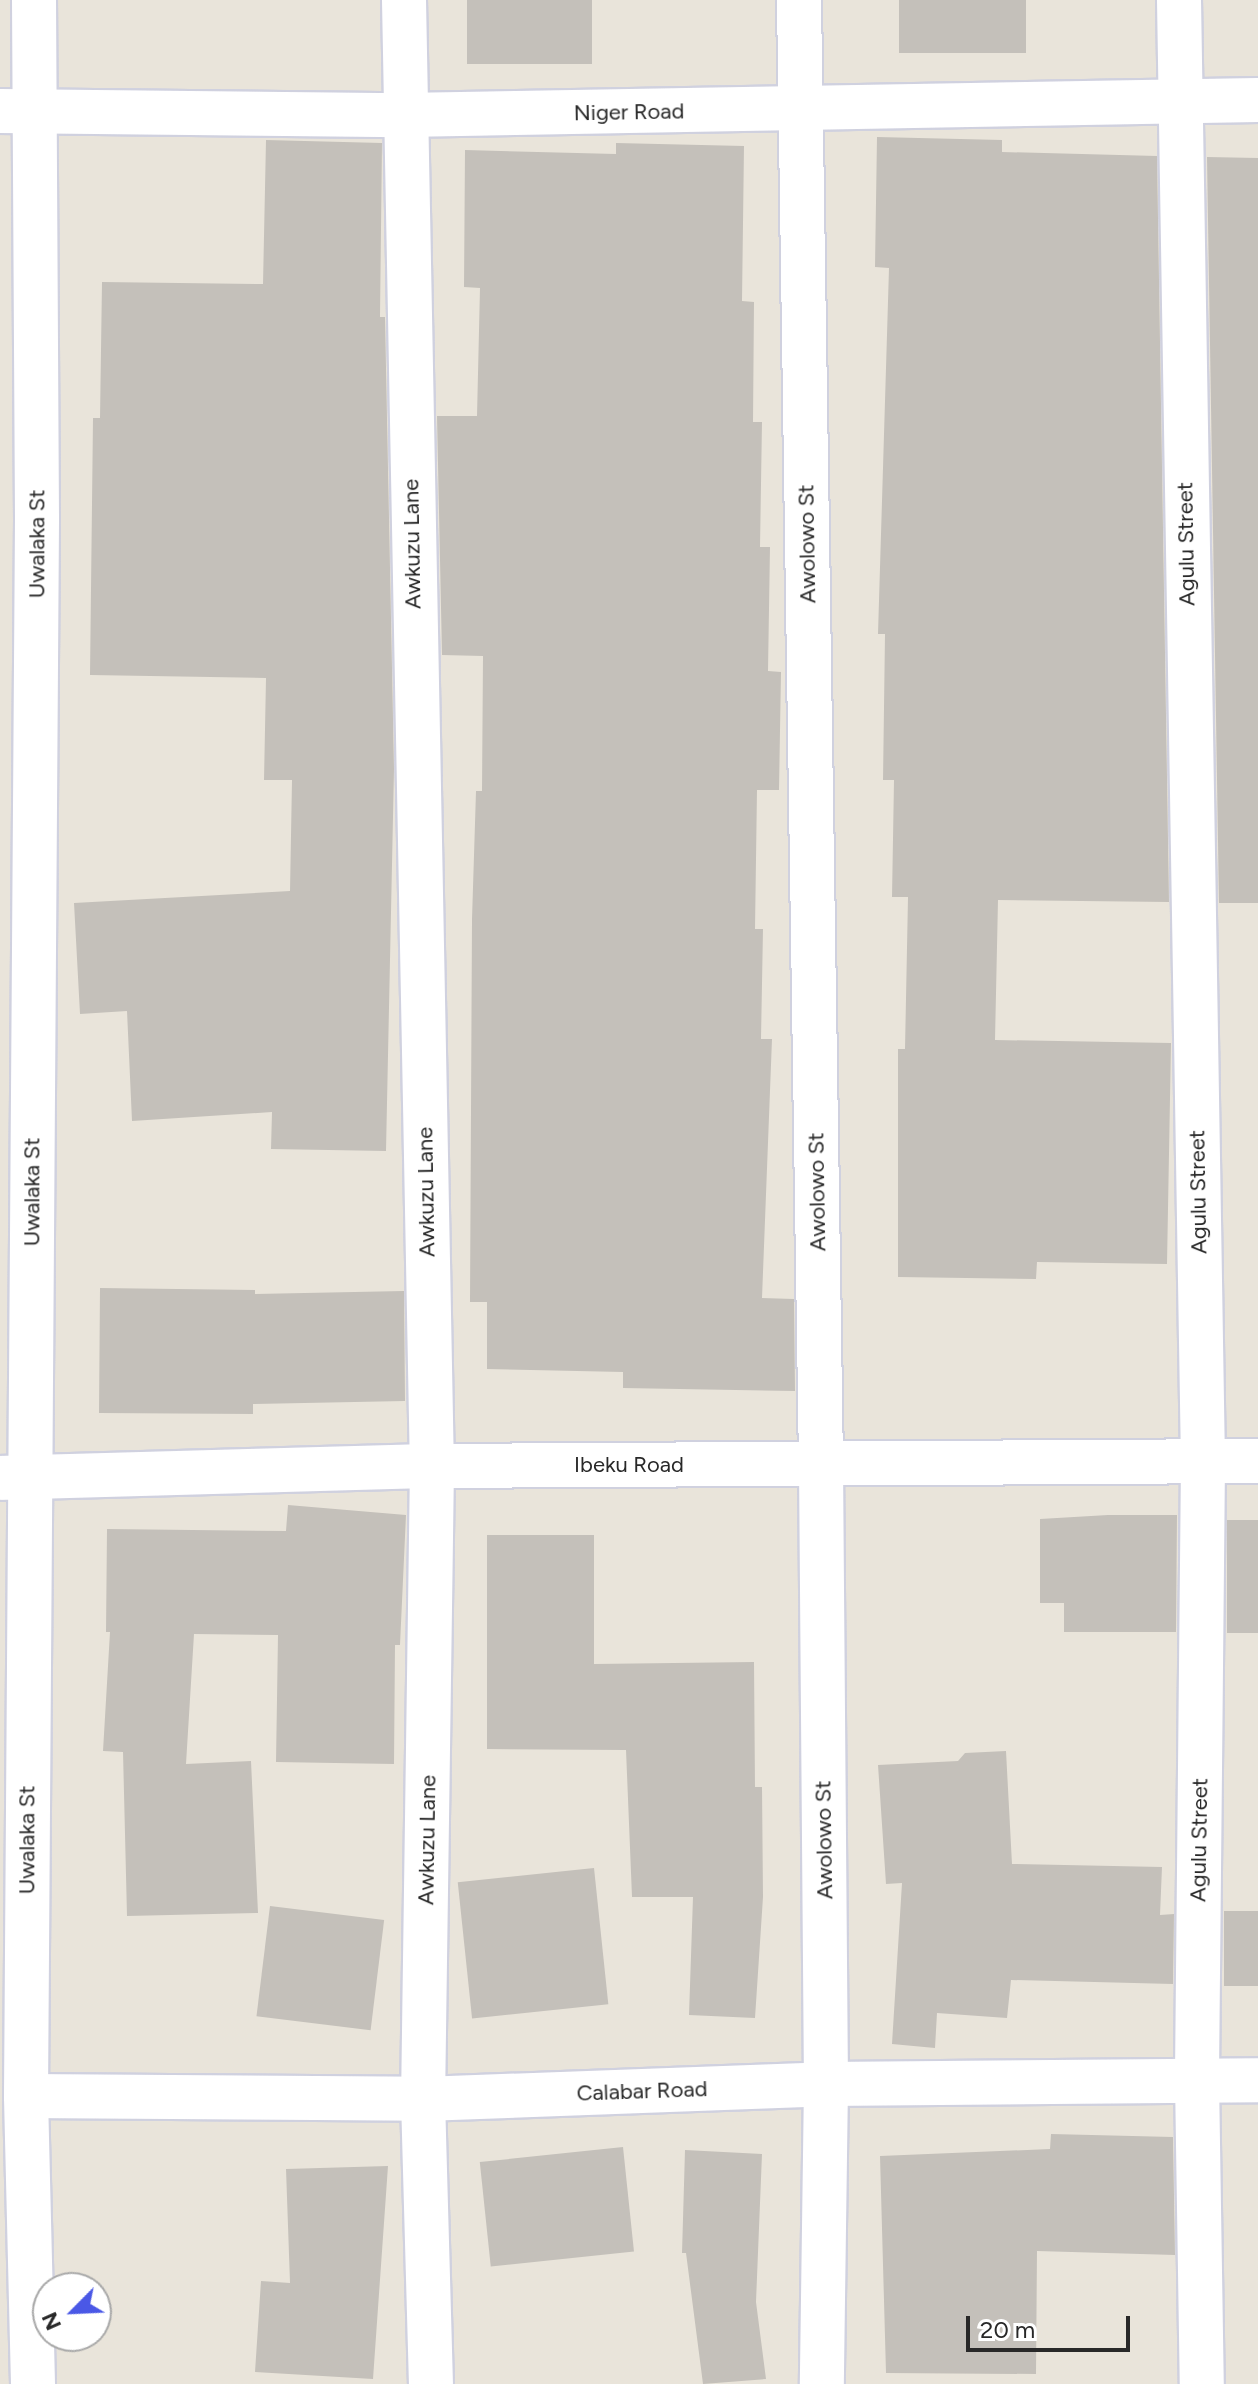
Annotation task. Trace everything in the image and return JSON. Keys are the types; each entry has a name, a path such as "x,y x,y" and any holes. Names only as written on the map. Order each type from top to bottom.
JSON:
{"street":[{"name":"Uwalaka St","path":"33,2384 15,1478 19,519 17,111 34,0"},
{"name":"Awkuzu Lane","path":"404,0 403,115 432,1466 423,2099 431,2384"},
{"name":"Awolowo St","path":"799,0 821,1464 826,2084 822,2384"},
{"name":"Agulu Street","path":"1179,0 1203,1462 1197,2080 1202,2384"},
{"name":"Niger Road","path":"17,111 403,115 1258,100"},
{"name":"Ibeku Road","path":"15,1478 432,1466 1258,1461"},
{"name":"Calabar Road","path":"26,2096 423,2099 826,2084 1258,2080"}],"building":[{"path":"467,0 592,0 592,64 467,64"},
{"path":"899,0 1026,0 1026,53 899,53"},
{"path":"877,137 1002,140 1002,152 1157,156 1169,902 998,900 995,1040 1171,1043 1167,1264 1037,1262 1036,1279 898,1277 898,1049 905,1049 908,897 892,897 894,780 883,780 885,634 878,634 889,268 875,267"},
{"path":"266,140 382,143 380,317 385,317 394,769 386,1151 271,1149 272,1112 132,1121 127,1011 80,1014 74,903 290,891 292,780 264,780 266,678 90,675 93,418 100,418 102,282 263,284"},
{"path":"616,143 744,146 742,301 754,302 753,422 762,422 760,547 770,547 768,671 781,672 779,790 757,790 755,929 763,929 761,1039 772,1039 762,1298 794,1299 795,1391 623,1388 623,1372 487,1369 487,1302 470,1302 472,919 476,791 482,791 483,656 442,655 437,416 477,416 480,288 464,287 465,150 616,154"},
{"path":"1207,157 1258,158 1258,903 1219,903"},
{"path":"100,1288 255,1290 255,1294 404,1291 405,1401 253,1404 253,1414 99,1413"},
{"path":"288,1505 406,1515 400,1645 395,1645 394,1764 276,1762 278,1635 194,1634 186,1764 251,1761 258,1913 127,1916 123,1752 103,1751 110,1632 106,1632 107,1529 286,1531"},
{"path":"1177,1515 1176,1632 1064,1632 1064,1603 1040,1603 1040,1519"},
{"path":"1227,1520 1258,1520 1258,1633 1227,1633"},
{"path":"487,1535 594,1535 594,1664 754,1662 755,1787 762,1787 763,1897 755,2018 689,2015 693,1897 632,1897 626,1750 487,1749"},
{"path":"1006,1751 1012,1864 1162,1867 1160,1915 1174,1914 1173,1984 1011,1980 1007,2018 937,2013 935,2048 892,2044 902,1883 886,1884 878,1765 958,1761 965,1753"},
{"path":"594,1868 608,2004 472,2019 458,1882"},
{"path":"270,1906 384,1920 371,2030 256,2016"},
{"path":"1224,1911 1258,1911 1258,1986 1224,1986"},
{"path":"1051,2134 1173,2137 1175,2255 1037,2251 1036,2374 886,2373 880,2156 1050,2149"},
{"path":"623,2147 634,2251 491,2266 480,2162"},
{"path":"685,2150 762,2154 756,2302 766,2379 703,2384 686,2253 682,2253"},
{"path":"388,2166 373,2379 255,2372 261,2281 290,2283 286,2169"}]}
